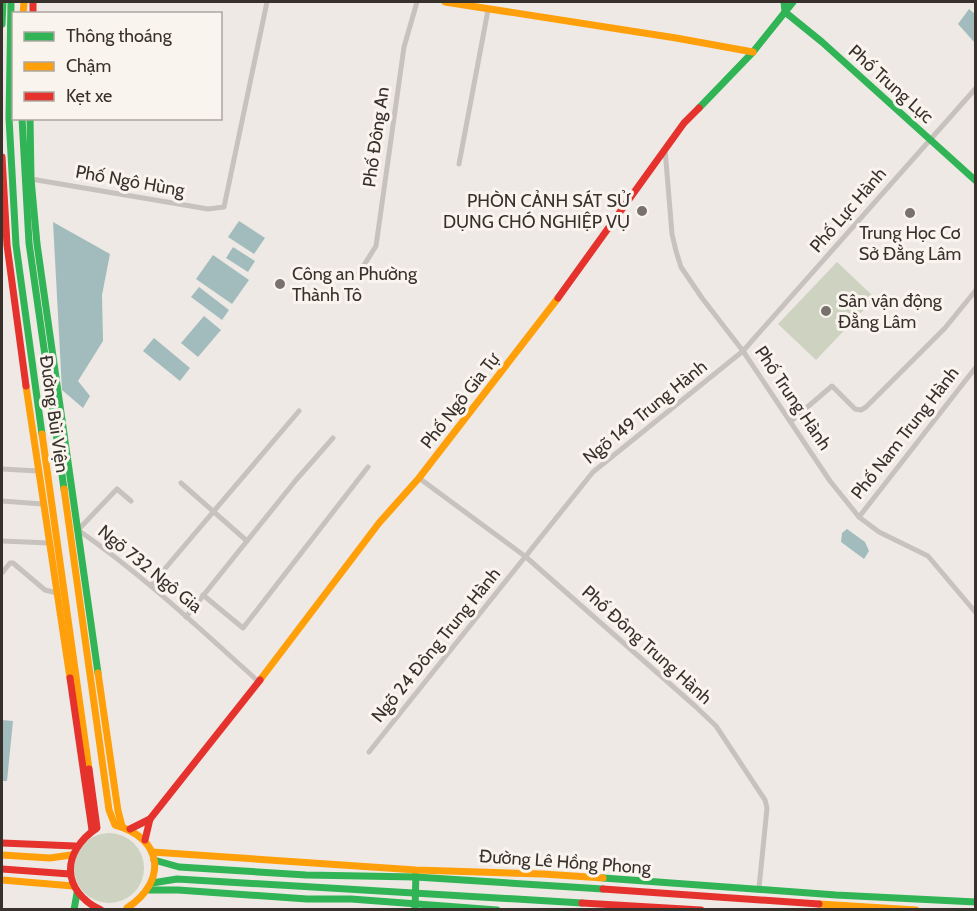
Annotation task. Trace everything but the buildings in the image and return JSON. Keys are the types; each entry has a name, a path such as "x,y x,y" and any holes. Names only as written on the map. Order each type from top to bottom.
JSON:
{"main road":[{"path":"2,24 3,2"},
{"name":"Đường Bùi Viện","path":"11,2 9,118 16,244 94,829"},
{"path":"445,2 683,37 753,52"},
{"path":"784,2 785,12"},
{"name":"Phố Ngô Gia Tự","path":"150,819 259,682 379,523 419,477 565,288 684,123 753,52 793,2"},
{"name":"Phố Trung Lực","path":"785,12 822,42 975,181"},
{"name":"Đường Bùi Viện","path":"22,120 29,243 109,810 122,827"},
{"name":"Đường Bùi Viện","path":"30,120 31,179 45,303 117,809 122,827"},
{"name":"Đường Bùi Viện","path":"2,157 7,245 42,504 94,829"},
{"path":"122,827 150,819 145,840"},
{"path":"122,827 145,840 153,856 151,886"},
{"path":"94,829 85,834 75,846 71,855 70,874 77,893 90,905 101,909"},
{"path":"2,843 75,846"},
{"path":"2,855 50,858 71,855"},
{"name":"Đường Lê Hồng Phong","path":"153,856 178,866 306,875 543,874 975,902"},
{"name":"Đường Lê Hồng Phong","path":"153,856 416,873 834,908 916,909"},
{"path":"2,869 70,874"},
{"path":"415,906 416,873"},
{"path":"130,908 151,886 177,879 415,892 627,907 701,909"},
{"path":"2,880 73,886"},
{"path":"151,886 307,899 351,899 415,906 497,909"},
{"path":"74,909 77,893"},
{"path":"834,908 836,894"},
{"path":"83,909 90,905"}],"street":[{"name":"Phố Ngô Hùng","path":"31,179 208,209 224,207 267,2"},
{"name":"Phố Đông An","path":"359,273 376,246 404,47 417,2"},
{"path":"459,164 488,10"},
{"name":"Phố Lực Hành","path":"743,351 975,88"},
{"name":"Phố Trung Hành","path":"665,149 672,234 681,267 719,322 743,351 830,481 859,518 879,532 928,556 975,613"},
{"path":"791,421 832,386 855,409 861,410 866,407 945,328 975,291"},
{"name":"Ngõ 149 Trung Hành","path":"526,557 593,472 743,351"},
{"name":"Phố Nam Trung Hành","path":"859,518 975,367"},
{"path":"151,585 299,411"},
{"path":"186,617 296,480 333,438"},
{"path":"203,595 243,627 368,467"},
{"path":"2,469 38,471"},
{"name":"Phố Đông Trung Hành","path":"419,477 526,557 716,726 765,800 767,808 759,888"},
{"path":"181,483 246,541"},
{"name":"Ngõ 732 Ngô Gia","path":"130,501 117,489 78,530 118,557 259,682"},
{"path":"2,501 42,504"},
{"path":"2,541 49,543"},
{"name":"Ngõ 24 Đông Trung Hành","path":"369,752 526,557"},
{"path":"2,573 11,562 45,590 57,593"}],"green space":[{"name":"Sân vận động Đằng Lâm","path":"837,262 875,298 816,360 778,324"},
{"path":"116,833 129,839 138,848 142,854 144,868 142,882 134,893 123,901 102,903 84,893 76,882 74,861 84,843 95,835"}],"water":[{"path":"969,9 975,14 975,43 958,24"},
{"path":"239,221 265,238 254,254 228,237"},
{"path":"53,222 110,254 102,295 103,341 78,381 90,396 83,408 62,390"},
{"path":"233,247 255,261 248,272 226,258"},
{"path":"213,255 249,280 232,304 196,279"},
{"path":"199,287 229,310 222,320 191,297"},
{"path":"204,316 221,330 198,357 181,343"},
{"path":"154,338 190,368 180,381 143,351"},
{"path":"847,529 865,542 869,551 864,559 841,542 842,533"},
{"path":"2,720 13,721 7,781 2,781"}],"traffic: fast":[{"path":"2,24 3,2"},
{"path":"11,2 9,118 16,245 42,434"},
{"path":"784,2 785,12 822,42 976,181"},
{"path":"699,108 753,52 793,2"},
{"path":"22,120 29,243 64,489"},
{"path":"30,120 31,179 37,244 98,673"},
{"path":"154,860 179,867 306,875 416,877 603,889"},
{"path":"415,910 416,872"},
{"path":"603,878 836,895 976,902"},
{"path":"152,883 177,879 582,903"},
{"path":"149,890 307,899 351,899 497,910"},
{"path":"74,910 77,893"}],"traffic: slow":[{"path":"23,12 24,2"},
{"path":"445,2 753,52"},
{"path":"260,680 379,523 419,478 558,298"},
{"path":"26,386 70,678"},
{"path":"42,434 89,769"},
{"path":"64,489 109,810 115,825 131,831 143,840 151,850 154,861 154,873 149,885 127,908"},
{"path":"98,673 122,826"},
{"path":"152,852 416,870 603,878"},
{"path":"2,855 50,858 71,855"},
{"path":"2,880 73,886"},
{"path":"819,904 916,910"}],"traffic: jam":[{"path":"33,2 33,12"},
{"path":"558,298 684,123 699,108"},
{"path":"2,157 7,245 26,386"},
{"path":"70,678 92,830"},
{"path":"145,840 150,819 260,680"},
{"path":"89,769 97,828 77,848 70,871 78,893 101,910"},
{"path":"130,829 150,819"},
{"path":"2,843 75,846"},
{"path":"2,869 70,874"},
{"path":"603,889 819,904"},
{"path":"582,903 701,910"}],"place":[{"name":"PHÒN CẢNH SÁT SỬ DỤNG CHÓ NGHIỆP VỤ","path":"642,211"},
{"name":"Trung Học Cơ Sở Đằng Lâm","path":"910,213"},
{"name":"Công an Phường Thành Tô","path":"280,284"},
{"name":"Sân vận động Đằng Lâm","path":"826,311"}]}
